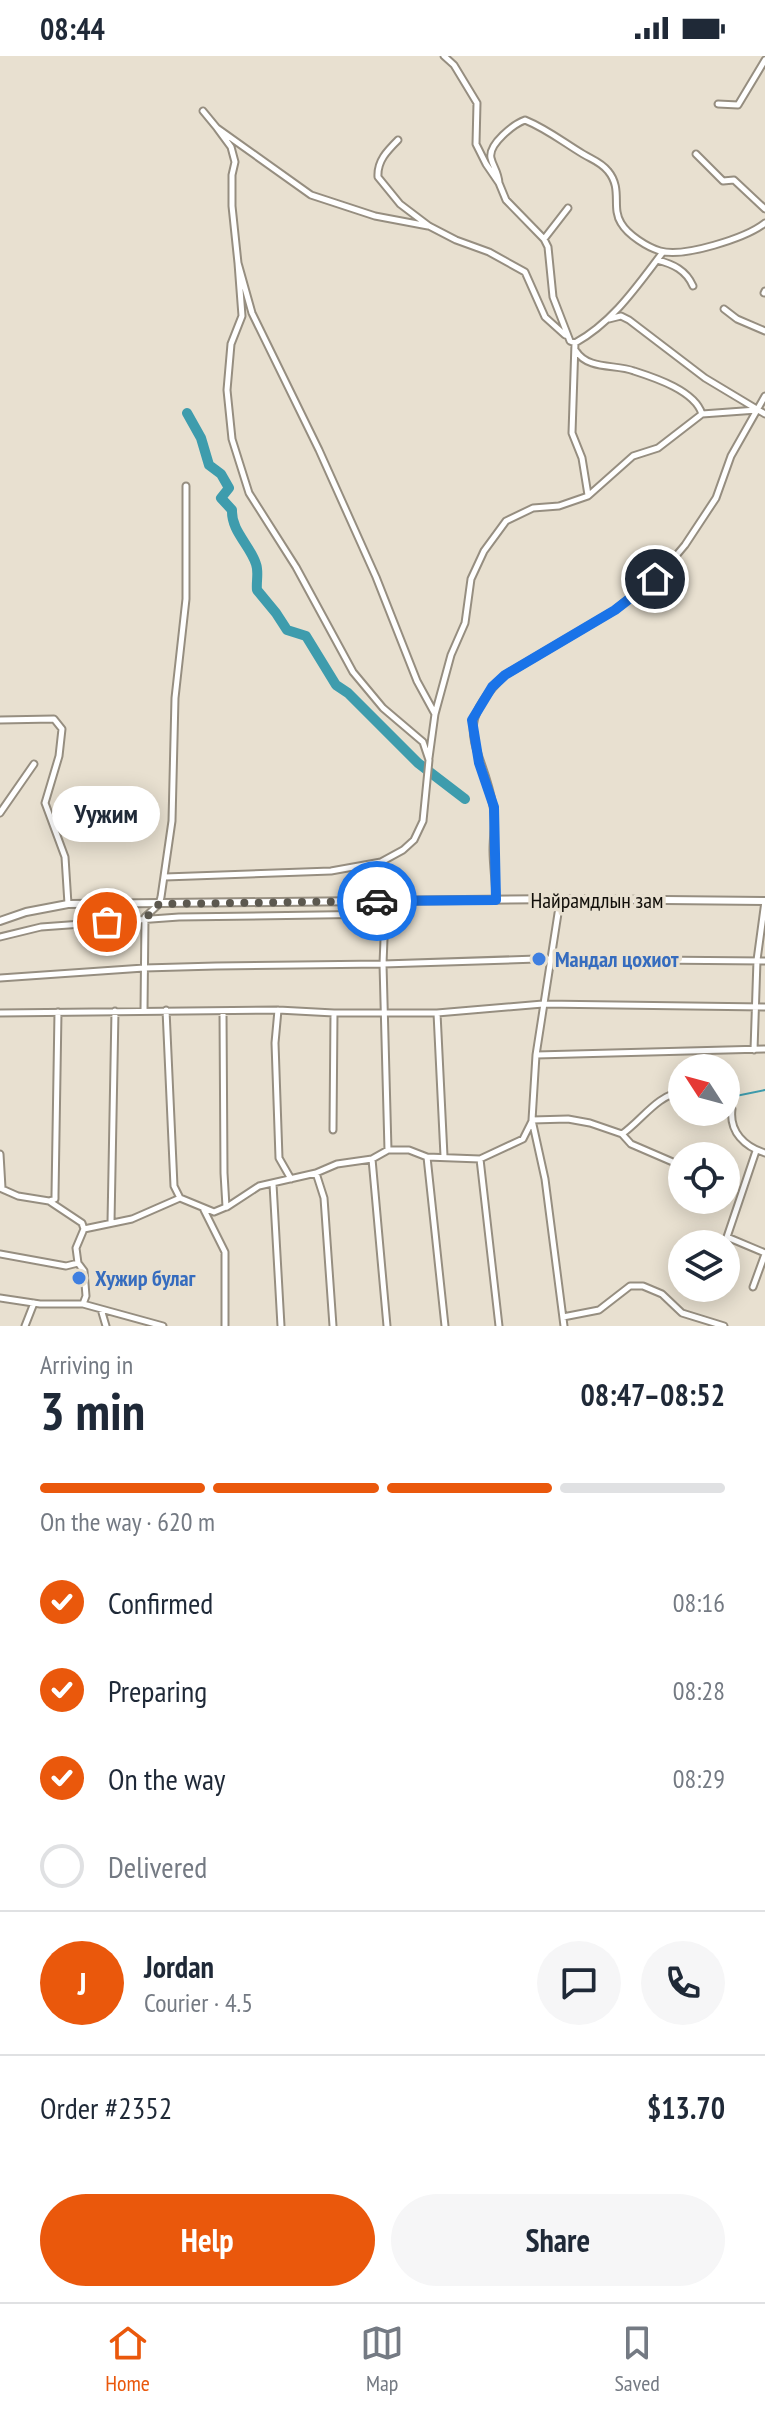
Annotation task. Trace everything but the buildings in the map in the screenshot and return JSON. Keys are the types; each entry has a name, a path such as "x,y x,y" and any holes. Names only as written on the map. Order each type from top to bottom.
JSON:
{"main road":[{"name":"Найрамдлын зам","path":"0,921 26,912 68,904 566,899 765,901"}],"street":[{"path":"444,56 454,65 477,103 476,144 506,200 548,247 553,297 566,336"},
{"path":"718,104 738,105 765,60"},
{"path":"203,111 231,147 235,162 232,206 242,316 231,344 227,390 232,439 249,493 296,567 353,672 383,708 423,742 429,760"},
{"path":"499,183 498,171 491,158 492,148 516,123 525,120 550,131 598,161 610,173 616,184 616,214 621,226 645,245 663,252 721,244 754,232 765,223"},
{"path":"217,128 311,195 375,216 429,226"},
{"path":"398,140 381,160 378,177 400,204 429,226 489,252 525,272 545,317 566,336 583,359 632,370 670,386 699,405 702,414"},
{"path":"696,154 723,181 734,180 765,209"},
{"path":"544,239 568,208"},
{"path":"588,496 582,458 572,433 575,346 608,319 663,252"},
{"path":"657,260 673,264 689,277 693,286"},
{"path":"238,263 252,313 319,450 376,577 417,681 435,714"},
{"path":"724,309 737,319 765,331"},
{"path":"608,319 621,316 629,320 705,378 765,414"},
{"path":"496,900 494,807 475,745 472,720 475,713 492,687 505,675 615,610 664,570 693,534 716,498 731,456 765,396"},
{"path":"165,877 331,871 381,862 403,850 423,821 425,781 435,714 451,655 465,623 471,579 491,540 506,521 533,508 559,506 588,496 633,456 658,448 702,414 758,409"},
{"path":"144,1010 145,919 159,904 172,821 175,698 186,599 186,486"},
{"path":"0,720 54,719 62,729 59,756 45,803 65,857 68,904"},
{"path":"0,813 34,764"},
{"path":"564,1326 548,1193 532,1120 543,1004 559,907 566,899"},
{"path":"388,1150 383,964 385,914 393,900"},
{"path":"754,1050 757,960 765,901"},
{"path":"107,922 109,904"},
{"path":"0,937 41,927 145,919 385,914"},
{"path":"0,978 144,968 550,960 765,961"},
{"path":"0,1013 278,1010 437,1013 543,1004 765,1007"},
{"path":"166,1010 174,1186 180,1198 204,1209 214,1212 259,1186 316,1173 337,1164 372,1159 388,1150 409,1150 427,1157 480,1159 523,1139 532,1120"},
{"path":"278,1010 275,1043 279,1158 291,1179"},
{"path":"111,1222 115,1011"},
{"path":"223,1011 226,1207"},
{"path":"49,1201 55,1199 58,1012"},
{"path":"333,1130 334,1013"},
{"path":"437,1013 444,1156"},
{"path":"536,1055 765,1049"},
{"path":"622,1134 668,1097"},
{"path":"532,1120 568,1119 590,1123 622,1134 631,1144 668,1160"},
{"path":"733,1126 739,1138 756,1151 765,1153"},
{"path":"753,1287 765,1253 727,1237 756,1151"},
{"path":"0,1154 1,1188 18,1196 49,1201 77,1218 84,1229"},
{"path":"427,1157 445,1326"},
{"path":"372,1159 387,1326"},
{"path":"480,1159 499,1326"},
{"path":"316,1173 324,1198 333,1326"},
{"path":"273,1184 281,1326"},
{"path":"84,1229 132,1219 180,1198"},
{"path":"204,1209 225,1252 225,1326"},
{"path":"83,1304 86,1296 84,1271 78,1263 76,1248 84,1229"},
{"path":"0,1254 66,1266 78,1263"},
{"path":"563,1317 599,1310 630,1286 643,1286 662,1294 682,1313 724,1326"},
{"path":"0,1298 34,1303 83,1304 163,1326"},
{"path":"25,1326 34,1303"},
{"path":"100,1308 106,1326"}],"waterway":[{"path":"187,413 201,438 209,465 221,474 229,488 221,498 232,510 234,525 256,564 257,590 287,630 306,636 336,685 348,693 418,763 465,799"},
{"path":"740,1095 765,1090"}],"way so far":[{"path":"107,922 145,919 159,904 377,901"}],"place":[{"name":"Уужим","path":"107,922"},
{"name":"Мандал цохиот","path":"539,959"},
{"name":"Хужир булаг","path":"79,1278"}],"route":[{"path":"377,901 496,900 494,807 475,745 472,720 475,713 492,687 505,675 615,610 655,579"}]}
